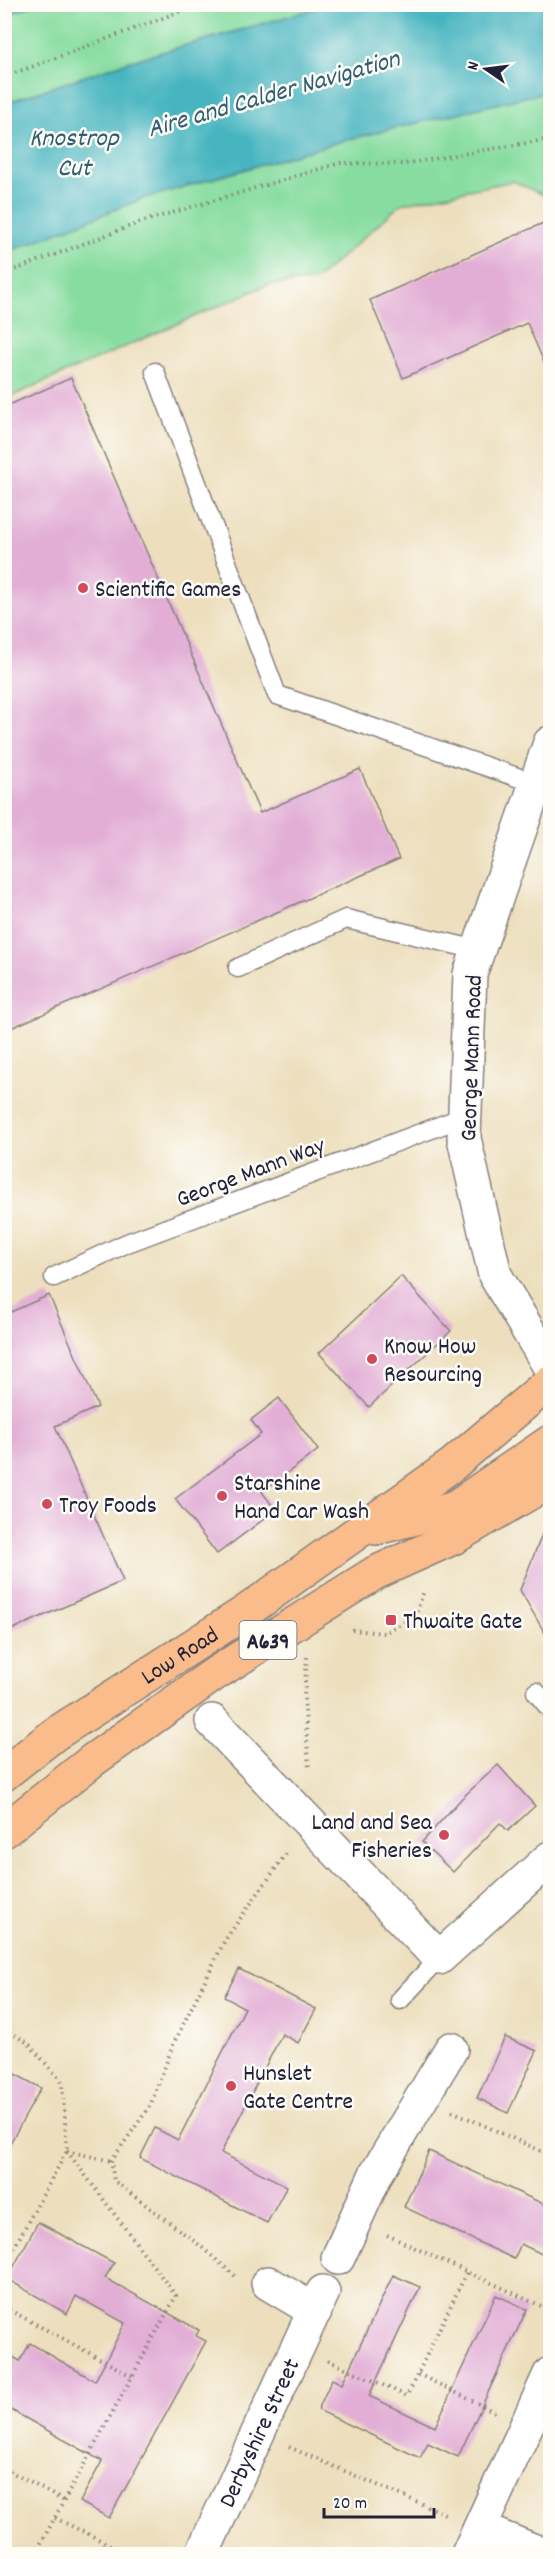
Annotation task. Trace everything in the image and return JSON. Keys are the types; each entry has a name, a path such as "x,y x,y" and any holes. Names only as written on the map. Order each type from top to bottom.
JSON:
{"main road":[{"name":"Low Road","path":"4,1774 55,1734 244,1613 452,1465 550,1382"},
{"name":"A639","path":"357,1533 452,1509 550,1442"},
{"name":"Low Road","path":"4,1831 153,1716 312,1613 375,1573 455,1537 550,1481"}],"street":[{"name":"George Mann Road","path":"550,744 544,786 470,974 464,1138 495,1275 550,1367"},
{"path":"212,1721 439,1958 550,1858"},
{"path":"338,2258 376,2174 451,2049"},
{"name":"Derbyshire Street","path":"202,2554 319,2302 268,2283"},
{"path":"542,2554 474,2542 550,2374"}],"lane":[{"path":"154,372 277,695 544,786"},
{"path":"238,968 346,919 478,950"},
{"name":"George Mann Way","path":"54,1277 127,1243 466,1116"},
{"path":"536,1692 550,1709"},
{"path":"400,2000 439,1958"}],"path":[{"path":"4,77 179,12 208,4"},
{"path":"4,274 141,222 340,163 404,164 550,139"},
{"path":"268,2283 237,2277 198,2244 114,2181 111,2161 150,2106 173,2045 225,1940 309,1822 309,1743 304,1696 312,1613"},
{"path":"4,2029 28,2043 62,2082 66,2151 4,2266"},
{"path":"422,2098 550,2155"},
{"path":"66,2151 111,2161"},
{"path":"35,2554 176,2296 66,2151"},
{"path":"354,2220 550,2310"},
{"path":"298,2347 407,2396 467,2272"},
{"path":"4,2307 132,2376"},
{"path":"418,2374 527,2427"},
{"path":"258,2434 474,2542"},
{"path":"4,2468 64,2501"},
{"path":"55,2518 129,2554"}],"green space":[{"path":"34,4 328,5 127,62 5,103 4,15"},
{"path":"550,91 550,198 513,181 401,204 316,280 267,285 5,399 5,253 142,199 346,140"}],"water":[{"path":"5,4 34,4 34,5 5,15"},
{"name":"Knostrop Cut","path":"328,5 550,5 550,91 346,140 142,199 5,253 5,103 127,62"}],"building":[{"path":"550,220 550,376 527,323 403,378 370,300"},
{"name":"Scientific Games","path":"71,378 260,813 360,769 399,859 4,1031 4,407"},
{"path":"401,1276 451,1331 369,1407 319,1353"},
{"name":"Troy Foods","path":"49,1295 98,1407 55,1426 123,1581 4,1633 4,1315"},
{"name":"Starshine Hand Car Wash","path":"279,1398 318,1450 262,1492 276,1510 217,1554 175,1499 261,1434 251,1420"},
{"path":"550,1517 550,1642 520,1590"},
{"path":"498,1765 535,1806 508,1831 500,1823 453,1872 422,1842 462,1798"},
{"name":"Hunslet Gate Centre","path":"239,1969 316,2009 298,2043 282,2034 221,2153 287,2186 267,2223 140,2158 155,2128 178,2140 245,2008 224,1997"},
{"path":"505,2037 537,2051 508,2113 477,2098"},
{"path":"4,2068 41,2088 4,2154"},
{"path":"429,2151 550,2207 550,2258 521,2244 514,2259 404,2207"},
{"path":"38,2222 114,2263 105,2278 199,2330 196,2336 206,2341 109,2518 80,2502 102,2461 4,2406 4,2352 20,2361 30,2343 95,2381 125,2323 76,2296 67,2314 7,2279"},
{"path":"393,2275 420,2287 369,2396 435,2427 496,2295 527,2309 458,2457 428,2443 420,2458 318,2410 332,2379 342,2384"}],"place":[{"name":"Scientific Games","path":"83,588"},
{"name":"Know How Resourcing","path":"372,1359"},
{"name":"Starshine Hand Car Wash","path":"222,1496"},
{"name":"Troy Foods","path":"47,1504"},
{"name":"Thwaite Gate","path":"391,1620"},
{"name":"Land and Sea Fisheries","path":"444,1835"},
{"name":"Hunslet Gate Centre","path":"231,2086"}],"water label":[{"name":"Aire and Calder Navigation","path":"273,92"}]}
